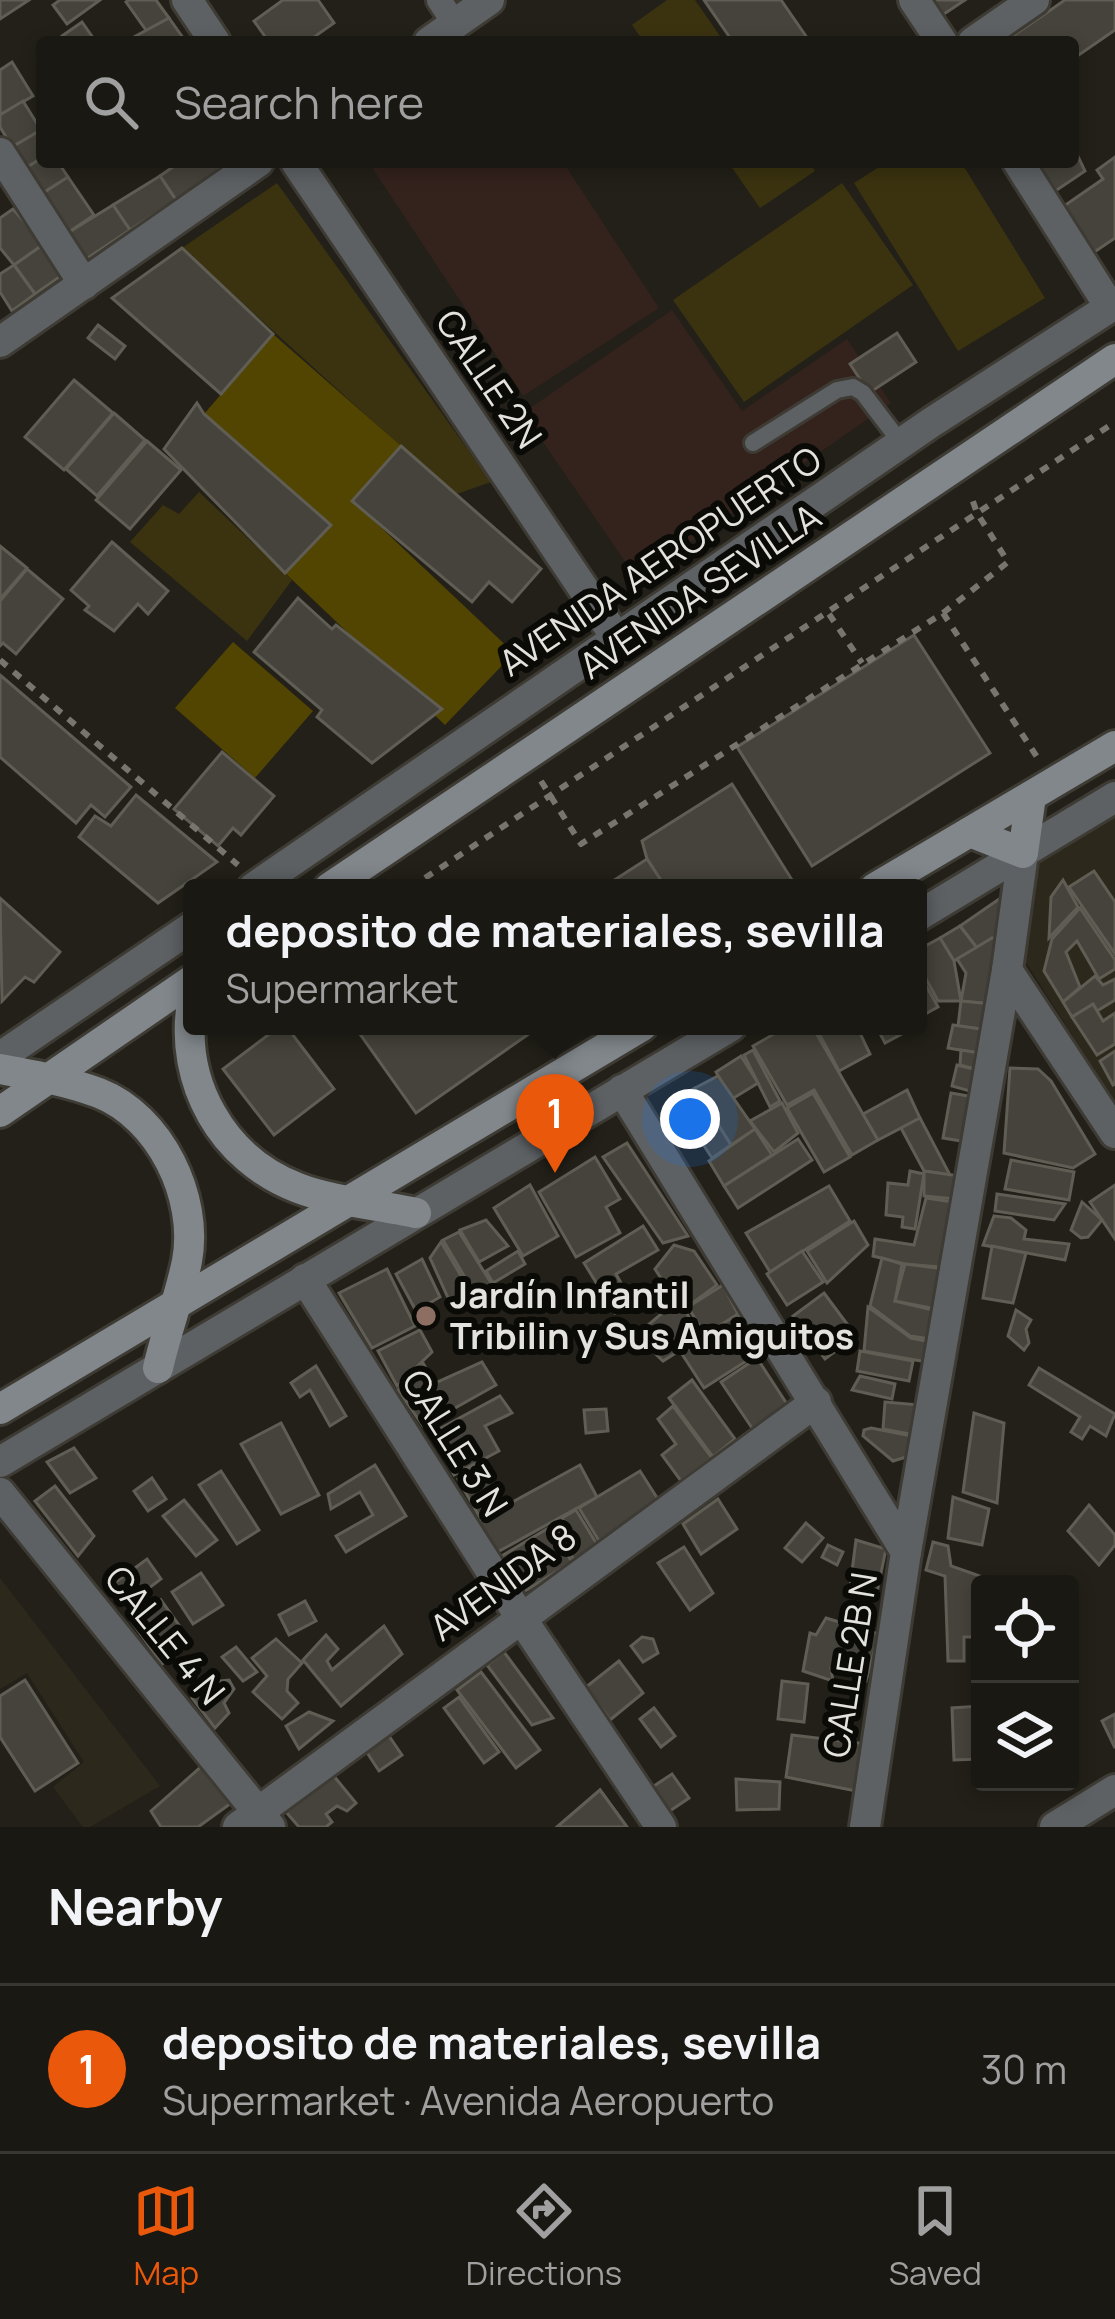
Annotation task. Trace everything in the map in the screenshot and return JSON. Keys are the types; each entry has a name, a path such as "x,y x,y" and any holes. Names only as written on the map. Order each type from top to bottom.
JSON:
{"main road":[{"name":"AVENIDA SEVILLA","path":"342,879 1115,359"},
{"path":"890,879 1115,746"},
{"path":"970,832 1023,854 1031,796"},
{"path":"0,1112 183,986"},
{"path":"187,1035 195,1083 218,1128 254,1165 300,1189 416,1213"},
{"path":"0,1409 627,1035"},
{"path":"0,1069 103,1094 143,1123 172,1163 188,1209 188,1259 158,1368"}],"street":[{"path":"188,0 211,36"},
{"path":"447,12 489,0"},
{"path":"914,0 938,36"},
{"path":"982,36 1034,0"},
{"path":"0,153 84,284"},
{"path":"0,342 249,168"},
{"name":"CALLE 2N","path":"300,168 618,640"},
{"path":"1022,168 1112,305"},
{"name":"AVENIDA AEROPUERTO","path":"267,879 902,443 1112,305"},
{"path":"927,911 1115,797"},
{"path":"906,1552 1023,854"},
{"path":"0,1057 183,934"},
{"path":"1007,970 1115,1133"},
{"path":"0,1462 715,1035"},
{"name":"CALLE 2B N","path":"622,1090 906,1552 872,1822"},
{"name":"CALLE 3 N","path":"305,1280 520,1618 661,1827"},
{"name":"AVENIDA 8","path":"255,1822 520,1618 816,1402"},
{"name":"CALLE 4 N","path":"0,1493 255,1822"},
{"path":"1055,1827 1115,1790"}],"lane":[{"path":"753,443 837,390 854,387 902,443"}],"path":[{"path":"424,879 1115,422"},
{"path":"526,756 581,844 944,613 1008,562 977,513 961,464"},
{"path":"944,613 1042,764"},
{"path":"829,614 862,663"},
{"path":"0,659 249,879"}],"shaded area":[{"path":"667,0 695,0 720,36 640,36 632,25"},
{"path":"567,168 659,308 523,396 373,169"},
{"path":"732,168 813,168 815,171 760,208"},
{"path":"878,168 965,168 1045,298 958,351 854,183"},
{"path":"277,183 491,482 454,495 182,248"},
{"path":"842,183 913,285 744,402 673,300"},
{"path":"672,310 742,411 847,339 891,403 637,579 523,413"},
{"path":"273,334 401,446 353,501 514,653 445,725 285,573 331,524 204,414"},
{"path":"199,492 292,580 247,641 130,542 163,505 179,514"},
{"path":"233,642 313,711 255,778 175,708"},
{"path":"1115,808 1115,1103 1017,948 1035,858"},
{"path":"0,1578 160,1786 90,1827 83,1827 53,1787 84,1762 27,1673 0,1689"}],"building":[{"path":"0,0 29,0 0,19"},
{"path":"60,0 100,0 67,24 53,5"},
{"path":"129,0 156,0 169,18 148,33"},
{"path":"283,0 318,0 334,23 316,36 265,36 254,21"},
{"path":"704,0 781,0 806,36 729,36"},
{"path":"931,0 965,0 941,16"},
{"path":"1065,0 1115,0 1115,30 1079,55 1079,36 1013,36"},
{"path":"169,18 182,36 136,36"},
{"path":"82,22 92,36 62,36"},
{"path":"12,62 33,96 0,115 0,70"},
{"path":"23,101 36,122 36,133 12,147 0,127 0,115"},
{"path":"36,133 36,162 24,169 12,147"},
{"path":"1115,157 1115,238 1093,253 1061,208 1103,179 1097,170"},
{"path":"1079,158 1085,171 1048,196 1028,168 1079,168"},
{"path":"36,162 36,168 62,168 68,177 40,195 24,169"},
{"path":"171,168 220,171 176,200 160,176"},
{"path":"160,176 176,200 130,230 113,205"},
{"path":"68,177 94,215 66,234 40,195"},
{"path":"113,205 130,230 83,261 66,234"},
{"path":"13,209 44,244 14,265 0,248 0,218"},
{"path":"44,244 65,273 35,294 14,265"},
{"path":"182,248 273,334 221,394 112,298"},
{"path":"14,265 35,294 12,311 0,292 0,274"},
{"path":"98,325 125,346 115,359 88,338"},
{"path":"897,333 916,362 869,393 850,364"},
{"path":"74,380 113,413 64,470 25,437"},
{"path":"197,403 331,525 285,573 164,449"},
{"path":"114,413 145,440 97,496 66,469"},
{"path":"147,441 181,470 130,529 96,500"},
{"path":"401,446 541,569 512,602 489,582 472,602 352,501"},
{"path":"112,542 168,591 148,614 138,604 114,631 85,610 89,606 71,590"},
{"path":"0,546 27,568 0,599"},
{"path":"27,569 63,599 16,654 3,643 0,646 0,601"},
{"path":"298,598 332,629 336,625 442,709 372,763 317,717 322,710 254,652"},
{"path":"914,635 990,753 812,866 737,747"},
{"path":"0,675 131,787 105,817 91,805 76,823 0,757"},
{"path":"222,752 274,796 241,835 233,828 218,846 174,809"},
{"path":"732,784 791,879 660,879 642,841"},
{"path":"136,795 217,862 193,879 183,879 183,886 158,903 79,837 95,816 111,826"},
{"path":"647,859 660,879 616,879"},
{"path":"1094,871 1115,902 1115,954 1069,887"},
{"path":"1063,880 1078,907 1049,938 1051,897"},
{"path":"1005,895 1003,940 992,938 977,948 960,926"},
{"path":"0,898 60,952 34,982 25,977 2,1001"},
{"path":"1080,908 1115,960 1115,969 1099,979 1077,941 1066,952 1080,987 1063,1002 1044,971 1052,939"},
{"path":"960,926 977,948 954,961 940,938"},
{"path":"940,938 954,961 961,1001 938,1001 927,981 927,945"},
{"path":"992,938 1003,940 992,1004 961,1001 966,973 957,959"},
{"path":"1095,976 1103,985 1115,979 1115,1000 1097,1011 1093,1004 1072,1017 1063,1002"},
{"path":"927,987 938,1007 927,1013"},
{"path":"961,1001 992,1004 988,1030 958,1026"},
{"path":"1093,1004 1103,1021 1115,1013 1115,1044 1097,1055 1072,1017"},
{"path":"953,1025 988,1030 984,1054 948,1048"},
{"path":"268,1035 293,1035 334,1089 274,1135 223,1069"},
{"path":"361,1035 527,1035 416,1113"},
{"path":"772,1035 817,1035 878,1140 852,1155 814,1090 787,1105 753,1046"},
{"path":"820,1035 861,1035 870,1054 839,1071"},
{"path":"753,1050 780,1101 770,1107 744,1055"},
{"path":"961,1050 986,1054 986,1072 960,1065"},
{"path":"1115,1051 1115,1084 1113,1085 1100,1061"},
{"path":"741,1056 758,1083 732,1099 716,1072"},
{"path":"957,1065 986,1072 980,1094 952,1086"},
{"path":"1010,1068 1038,1069 1051,1081 1095,1154 1073,1168 1004,1153"},
{"path":"718,1076 755,1129 731,1145 695,1088"},
{"path":"695,1088 731,1145 712,1158 674,1100"},
{"path":"907,1090 920,1118 878,1140 863,1114"},
{"path":"813,1093 850,1157 824,1172 787,1108"},
{"path":"951,1093 974,1097 967,1142 943,1138"},
{"path":"782,1103 798,1133 774,1152 750,1121"},
{"path":"920,1118 950,1175 924,1171 901,1128"},
{"path":"755,1129 772,1155 724,1186 709,1161"},
{"path":"798,1139 812,1160 738,1208 724,1186"},
{"path":"627,1143 688,1236 663,1243 603,1157"},
{"path":"595,1157 620,1199 606,1207 620,1233 576,1257 539,1192"},
{"path":"1011,1160 1074,1172 1069,1200 1005,1189"},
{"path":"910,1171 924,1174 915,1229 902,1227 903,1217 886,1215 888,1183 908,1185"},
{"path":"924,1171 959,1176 955,1199 924,1196"},
{"path":"530,1185 558,1236 523,1256 494,1208"},
{"path":"1115,1185 1115,1239 1090,1202"},
{"path":"829,1186 850,1221 770,1272 746,1233"},
{"path":"997,1194 1065,1204 1054,1220 995,1211"},
{"path":"926,1198 953,1202 940,1267 873,1256 875,1239 914,1245"},
{"path":"1082,1202 1102,1220 1088,1237 1081,1238 1071,1230"},
{"path":"994,1216 1011,1218 1026,1230 1024,1239 1069,1244 1065,1260 983,1245"},
{"path":"486,1220 508,1246 479,1262 460,1230"},
{"path":"854,1221 868,1245 827,1283 807,1251"},
{"path":"643,1226 658,1250 616,1274 631,1301 615,1313 584,1263"},
{"path":"459,1232 493,1286 476,1296 443,1240"},
{"path":"441,1242 470,1291 449,1300 430,1258"},
{"path":"674,1245 694,1251 717,1285 687,1307 675,1300 655,1269"},
{"path":"992,1246 1026,1253 1013,1303 983,1298"},
{"path":"518,1251 525,1264 493,1283 486,1271"},
{"path":"802,1251 823,1282 787,1305 767,1274"},
{"path":"882,1258 902,1264 895,1301 937,1311 931,1339 910,1336 870,1306"},
{"path":"422,1259 440,1297 416,1311 396,1274"},
{"path":"905,1264 945,1269 941,1310 895,1301"},
{"path":"387,1269 415,1326 372,1348 339,1293"},
{"path":"723,1285 738,1314 705,1335 688,1307"},
{"path":"824,1293 856,1336 825,1359 793,1316"},
{"path":"673,1304 687,1313 698,1339 663,1361 636,1335"},
{"path":"868,1307 911,1338 931,1342 927,1362 864,1351"},
{"path":"1016,1310 1031,1320 1024,1350 1008,1336"},
{"path":"738,1314 762,1351 704,1388 680,1351"},
{"path":"420,1330 432,1352 397,1386 378,1351"},
{"path":"860,1351 913,1361 909,1381 857,1371"},
{"path":"757,1358 789,1407 754,1431 721,1382"},
{"path":"482,1362 496,1385 423,1426 398,1390 423,1363 435,1383"},
{"path":"316,1366 346,1416 330,1426 310,1390 300,1397 291,1383"},
{"path":"1039,1368 1115,1414 1106,1436 1090,1426 1082,1439 1071,1432 1080,1417 1029,1385"},
{"path":"860,1376 895,1384 892,1399 852,1390"},
{"path":"692,1380 735,1439 713,1457 669,1398"},
{"path":"500,1396 512,1413 485,1426 499,1451 454,1475 430,1434"},
{"path":"885,1402 920,1405 915,1435 883,1429"},
{"path":"673,1406 712,1458 681,1481 662,1455 676,1444 658,1419"},
{"path":"606,1409 608,1431 586,1433 584,1410"},
{"path":"974,1413 1004,1423 997,1503 963,1492"},
{"path":"281,1423 319,1495 281,1514 241,1444"},
{"path":"871,1428 917,1437 916,1454 893,1461 863,1436"},
{"path":"74,1448 96,1478 70,1493 47,1462"},
{"path":"375,1465 406,1516 346,1552 336,1536 373,1515 360,1492 331,1509 328,1494"},
{"path":"580,1465 597,1497 494,1554 476,1522"},
{"path":"473,1467 493,1480 498,1503 479,1516 458,1479"},
{"path":"221,1471 259,1530 237,1544 199,1485"},
{"path":"640,1471 661,1504 599,1541 579,1508"},
{"path":"152,1478 166,1499 148,1511 134,1491"},
{"path":"55,1486 94,1536 78,1556 35,1501"},
{"path":"953,1497 989,1509 982,1545 948,1538"},
{"path":"718,1499 737,1529 701,1554 683,1524"},
{"path":"184,1500 217,1540 196,1556 163,1516"},
{"path":"1089,1505 1115,1535 1115,1545 1099,1565 1068,1531"},
{"path":"576,1510 598,1546 574,1560 556,1529 565,1523 562,1518"},
{"path":"806,1523 823,1538 802,1562 785,1548"},
{"path":"550,1527 572,1562 522,1593 500,1557"},
{"path":"856,1540 886,1549 877,1592 850,1587"},
{"path":"933,1542 948,1546 951,1566 977,1575 971,1575 971,1637 964,1637 964,1661 948,1661 945,1576 926,1570"},
{"path":"828,1545 843,1552 837,1565 822,1557"},
{"path":"684,1547 713,1593 690,1610 658,1563"},
{"path":"147,1559 161,1579 128,1604 113,1584"},
{"path":"201,1573 223,1605 193,1624 172,1592"},
{"path":"161,1600 191,1642 162,1664 132,1622"},
{"path":"305,1601 316,1621 289,1635 279,1615"},
{"path":"826,1618 879,1634 866,1681 831,1669 833,1681 803,1671 810,1633 816,1635"},
{"path":"384,1626 402,1654 341,1706 303,1660 326,1635 338,1649 327,1661 332,1670"},
{"path":"642,1637 653,1639 658,1653 643,1662 631,1646"},
{"path":"276,1639 302,1663 288,1679 287,1691 298,1703 282,1719 253,1692 267,1676 252,1658"},
{"path":"236,1647 257,1672 243,1681 222,1657"},
{"path":"504,1652 553,1718 532,1725 487,1665"},
{"path":"619,1661 643,1693 610,1720 586,1687"},
{"path":"481,1672 540,1750 516,1768 457,1690"},
{"path":"25,1680 78,1763 35,1791 0,1737 0,1696"},
{"path":"229,1680 234,1689 224,1703 229,1713 215,1728 192,1698 209,1682"},
{"path":"782,1681 808,1684 804,1722 778,1719"},
{"path":"459,1697 499,1752 484,1763 444,1708"},
{"path":"971,1707 971,1759 954,1760 952,1708"},
{"path":"654,1708 675,1736 661,1747 640,1719"},
{"path":"309,1712 333,1721 299,1749 286,1726"},
{"path":"1115,1714 1115,1748 1102,1721"},
{"path":"387,1733 402,1755 379,1771 364,1748"},
{"path":"792,1735 867,1744 861,1792 786,1777"},
{"path":"203,1765 230,1804 198,1827 161,1827 151,1811"},
{"path":"672,1774 689,1798 667,1813 651,1788"},
{"path":"333,1775 356,1803 347,1811 337,1806 326,1814 332,1822 326,1827 299,1827 286,1812"},
{"path":"736,1779 780,1782 779,1809 737,1810"},
{"path":"600,1790 627,1827 557,1827"},
{"path":"600,1790 627,1827 557,1827"}],"place":[{"name":"deposito de materiales, sevilla","path":"555,1173"},
{"name":"Jardín Infantil Tribilin y Sus Amiguitos","path":"426,1316"}]}
